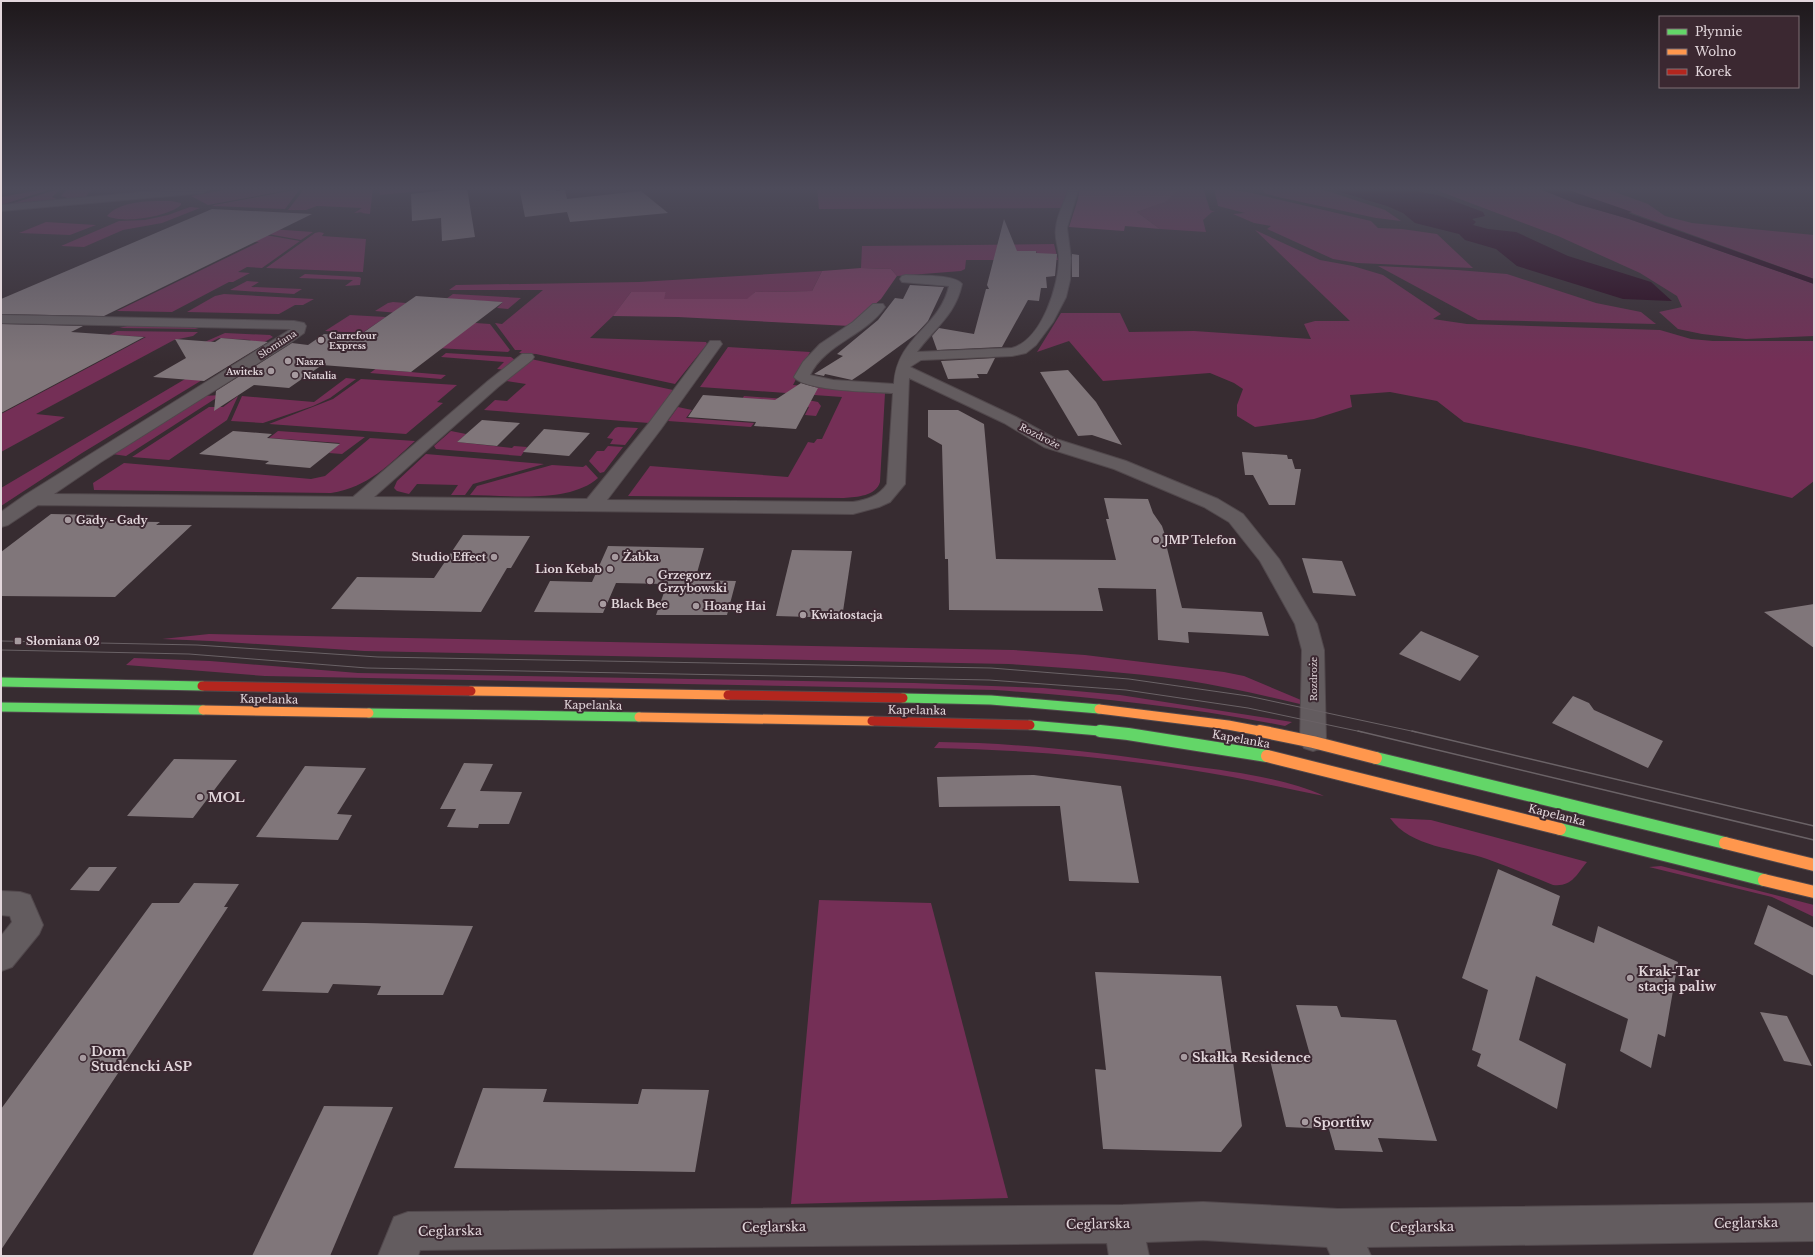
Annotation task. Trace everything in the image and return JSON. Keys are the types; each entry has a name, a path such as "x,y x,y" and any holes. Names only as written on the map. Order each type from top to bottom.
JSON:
{"main road":[{"name":"Kapelanka","path":"1,682 990,700 1042,703 1228,725 1313,742 1814,865"},
{"name":"Kapelanka","path":"1,707 994,723 1059,726 1206,745 1294,762 1814,892"}],"street":[{"path":"903,366 912,359 924,356 1012,352 1022,350 1028,346 1056,309 1061,298 1065,257 1062,246"},
{"path":"32,499 853,508 873,504 890,495 896,484 903,366 910,351 940,320 954,294 956,284 946,281 906,279"},
{"path":"878,308 857,328 814,356 806,367 802,377 806,380 820,382 902,389"},
{"name":"Słomiana","path":"1,319 286,324 299,326 299,330 284,340 32,499 1,521"},
{"path":"592,506 655,426 715,344"},
{"path":"358,502 492,384 527,357"},
{"name":"Rozdroże","path":"903,366 1010,420 1050,443 1120,465 1212,503 1236,518 1269,559 1306,624 1313,650 1313,742"},
{"path":"1,903 20,904 28,925 1,958"},
{"name":"Ceglarska","path":"403,1244 1126,1240 1204,1221 1344,1242 1814,1222"}],"shaded area":[{"path":"62,246 87,246 84,247"},
{"path":"251,246 293,246 262,268 247,267 238,272 250,273 233,282 229,282 172,312 117,311"},
{"path":"297,246 365,246 363,272 266,268"},
{"path":"862,246 1054,246 1058,260 1039,260 1036,251 1012,251 1017,260 966,260 965,269 961,271 897,276 891,269 861,268"},
{"path":"1271,246 1289,246 1320,260 1353,266 1383,275 1441,314 1433,319 1467,324 1660,330 1691,339 1713,341 1814,341 1814,481 1792,498 1585,448 1464,422 1437,401 1390,392 1350,395 1352,407 1314,419 1255,427 1237,416 1237,405 1243,389 1234,383 1210,373 1103,381 1069,341 1037,352 1061,313 1120,313 1129,332 1194,331 1311,339 1304,324 1315,321 1350,321"},
{"path":"1304,246 1449,246 1473,268 1357,263 1333,259"},
{"path":"1484,246 1546,246 1568,256 1651,282 1672,301 1623,299 1517,266 1496,249"},
{"path":"1579,246 1705,246 1814,284 1814,336 1746,339 1702,334 1678,329 1659,312 1682,307 1677,296 1640,273"},
{"path":"1705,246 1720,246 1814,279 1814,284"},
{"path":"1722,246 1814,246 1814,279"},
{"path":"1378,266 1507,274 1596,303 1641,312 1656,324 1478,320"},
{"path":"861,268 891,269 897,276 881,299 850,326 678,317 613,316 631,292 666,292 664,299 747,299 755,292 812,291 822,271"},
{"path":"822,271 812,291 755,292 748,299 663,299 666,292 631,292 614,315 590,338 706,342 707,344 675,384 536,354 519,353 522,350 515,350 495,323 502,324 543,290 449,290 456,285 639,282"},
{"path":"305,274 361,278 360,285 345,286 353,280 299,278"},
{"path":"247,281 259,282 251,287 302,289 294,294 230,290"},
{"path":"224,294 314,299 303,305 295,305 279,314 187,312 215,296"},
{"path":"453,294 521,298 508,309 497,308 503,302 446,299"},
{"path":"388,303 406,303 398,309 446,317 375,311"},
{"path":"350,315 386,317 362,333 325,331"},
{"path":"392,317 490,324 510,350 508,352 401,346"},
{"path":"132,325 191,327 199,329 119,328"},
{"path":"117,331 198,332 193,336 174,340 36,414 65,417 1,452 1,414 146,337 117,335 104,341 97,341"},
{"path":"225,333 270,335 273,337 82,453 1,506 1,488 251,340 219,338 205,345 200,344"},
{"path":"728,347 810,352 793,385 885,393 880,482 878,487 865,495 844,498 628,496 650,466 788,477 808,442 814,443 817,439 822,439 842,397 700,387"},
{"path":"446,353 511,357 515,360 507,370 497,369 504,362 441,357"},
{"path":"531,359 673,390 649,423 484,410 495,400 507,401 526,384 506,381"},
{"path":"385,362 386,370 446,375 441,379 370,373"},
{"path":"346,378 356,379 330,398 313,406 263,423 231,421 242,396 314,402"},
{"path":"361,379 457,385 437,402 443,403 406,434 269,424 333,399"},
{"path":"221,395 126,456 112,454 203,396"},
{"path":"238,396 227,420 169,460 132,457 209,407 223,407"},
{"path":"744,396 813,401 818,402 821,406 816,416 805,415 809,407 740,402"},
{"path":"678,407 692,410 686,418 754,423 751,427 668,421"},
{"path":"615,428 638,428 625,445 610,444 613,439 607,438"},
{"path":"278,431 365,437 342,454 329,453 340,443 269,438"},
{"path":"451,431 466,434 457,442 512,448 514,446 527,447 521,456 436,449 434,446"},
{"path":"370,438 415,441 377,474 356,486 331,493 94,490 93,483 124,463 311,479 325,476"},
{"path":"608,446 623,447 604,472 600,473 589,461 597,451 604,451"},
{"path":"426,454 544,464 473,484 465,495 451,495 458,485 417,484 409,494 397,491 394,488 397,481"},
{"path":"552,465 583,467 586,465 598,478 586,486 571,492 555,495 470,495 477,486"},
{"path":"209,634 1013,650 1085,655 1224,672 1244,676 1301,700 1300,704 1213,685 1162,677 1096,670 1008,664 364,651 162,639"},
{"path":"134,658 210,661 358,673 914,683 1043,688 1120,695 1292,722 1285,726 1177,708 1068,696 995,690 265,676 126,665"},
{"path":"939,742 1002,744 1097,753 1160,761 1259,776 1294,785 1324,796 1232,777 1121,760 1046,753 934,748"},
{"path":"1390,818 1431,820 1587,862 1569,882 1565,884 1553,885 1487,859 1435,846 1422,841 1410,836 1399,828"},
{"path":"1661,866 1814,905 1814,917 1772,897 1649,867"},
{"path":"819,900 931,903 1008,1198 791,1204"}],"building":[{"path":"126,246 247,246 104,316 1,314 1,299"},
{"path":"997,246 1015,246 1017,251 1036,251 1036,253 1057,254 1055,276 1046,277 1047,288 1041,288 1039,301 1028,300 1002,347 937,350 932,336 939,328 974,334 986,289 989,289 987,285"},
{"path":"1072,254 1079,255 1079,277 1072,277"},
{"path":"910,285 944,287 928,321 916,334 852,380 825,374 824,376 814,374 843,356 837,354 878,320 895,298 903,299"},
{"path":"416,296 503,302 411,372 322,365 289,388 254,385 214,411 216,391 292,343 308,345 324,334 357,337"},
{"path":"1,324 83,326 71,332 144,337 1,413"},
{"path":"221,338 268,342 204,381 153,377 186,358 175,339 215,342"},
{"path":"995,358 987,374 977,374 979,378 948,379 941,361"},
{"path":"1068,370 1096,402 1122,445 1092,435 1078,436 1040,372"},
{"path":"801,383 818,388 796,429 754,426 756,422 688,417 703,395 775,400"},
{"path":"928,410 958,410 984,424 996,559 1116,560 1106,519 1109,519 1104,498 1148,499 1153,513 1162,526 1168,544 1166,544 1182,608 1262,612 1269,636 1188,632 1189,643 1158,640 1156,589 1098,588 1103,611 949,610 948,559 945,559 942,445 928,437"},
{"path":"482,420 520,423 497,446 457,442"},
{"path":"544,429 590,433 569,456 523,452"},
{"path":"233,431 272,434 267,438 340,444 310,468 265,464 269,461 199,454"},
{"path":"1242,452 1287,455 1288,459 1292,459 1295,469 1301,469 1295,505 1269,505 1253,475 1245,475"},
{"path":"51,514 98,515 91,521 160,522 156,525 192,525 115,597 1,596 1,552"},
{"path":"463,535 530,536 511,568 507,568 481,612 331,609 357,577 434,578"},
{"path":"608,546 704,548 695,580 736,581 727,615 656,615 667,584 616,583 603,613 534,612 550,581 592,582"},
{"path":"792,550 852,551 842,618 776,616"},
{"path":"1302,558 1342,561 1356,596 1313,593"},
{"path":"1814,604 1814,648 1764,612"},
{"path":"1421,631 1479,656 1460,681 1399,654"},
{"path":"1573,696 1589,703 1594,710 1663,741 1648,768 1552,723"},
{"path":"174,759 237,760 193,818 127,816"},
{"path":"464,763 493,764 480,791 522,792 509,824 479,824 478,828 447,827 456,809 440,809"},
{"path":"305,766 366,768 337,814 352,815 338,840 256,837"},
{"path":"1034,775 1121,786 1139,883 1069,881 1060,806 939,807 937,777"},
{"path":"89,867 117,867 99,891 70,890"},
{"path":"1498,869 1560,896 1552,925 1594,943 1598,926 1678,962 1665,1037 1658,1034 1651,1068 1620,1051 1628,1019 1536,976 1519,1040 1566,1064 1557,1109 1477,1066 1481,1054 1472,1050 1488,990 1462,978"},
{"name":"Dom Studencki ASP","path":"194,883 239,884 224,907 228,907 1,1250 1,1109 152,903 179,903"},
{"path":"1768,905 1814,928 1814,976 1754,944"},
{"path":"302,922 473,926 443,995 377,995 381,986 333,984 328,993 262,991"},
{"name":"Skałka Residence","path":"1095,972 1221,976 1242,1126 1221,1152 1103,1149 1095,1069 1106,1070"},
{"path":"1296,1005 1337,1006 1341,1017 1396,1020 1437,1141 1378,1138 1383,1152 1335,1150 1329,1129 1286,1127 1270,1060 1312,1062"},
{"path":"1760,1012 1787,1016 1812,1066 1784,1061"},
{"path":"483,1088 547,1089 543,1102 638,1104 642,1089 709,1090 695,1172 454,1168"},
{"path":"324,1106 393,1107 330,1256 252,1256"}],"tram line":[{"path":"1,641 197,645 378,657 991,668 1129,679 1248,696 1416,732"},
{"path":"1,650 189,654 367,668 989,680 1126,690 1248,708 1362,732"},
{"path":"1358,731 1814,840"},
{"path":"1412,731 1814,826"}],"traffic: fast":[{"path":"1,682 202,686"},
{"path":"903,698 991,700 1099,709"},
{"path":"1,707 203,710"},
{"path":"369,713 639,717"},
{"path":"1030,725 1128,734 1267,756"},
{"path":"1376,758 1725,843"},
{"path":"1560,829 1764,880"}],"traffic: slow":[{"path":"471,691 728,695"},
{"path":"1099,709 1228,725 1313,742 1376,758"},
{"path":"203,710 369,713"},
{"path":"639,717 872,721"},
{"path":"1267,756 1560,829"},
{"path":"1725,843 1814,865"},
{"path":"1764,880 1814,892"}],"traffic: jam":[{"path":"202,686 471,691"},
{"path":"728,695 903,698"},
{"path":"872,721 1030,725"}],"place":[{"name":"Carrefour Express","path":"321,340"},
{"name":"Nasza","path":"288,361"},
{"name":"Awiteks","path":"271,371"},
{"name":"Natalia","path":"295,375"},
{"name":"Gady - Gady","path":"68,520"},
{"name":"JMP Telefon","path":"1156,540"},
{"name":"Studio Effect","path":"494,557"},
{"name":"Żabka","path":"615,557"},
{"name":"Lion Kebab","path":"610,569"},
{"name":"Grzegorz Grzybowski","path":"650,581"},
{"name":"Black Bee","path":"603,604"},
{"name":"Hoang Hai","path":"696,606"},
{"name":"Kwiatostacja","path":"803,615"},
{"name":"Słomiana 02","path":"18,641"},
{"name":"MOL","path":"200,797"},
{"name":"Krak-Tar stacja paliw","path":"1630,978"},
{"name":"Skałka Residence","path":"1184,1057"},
{"name":"Dom Studencki ASP","path":"83,1058"},
{"name":"Sporttiw","path":"1305,1122"}]}
